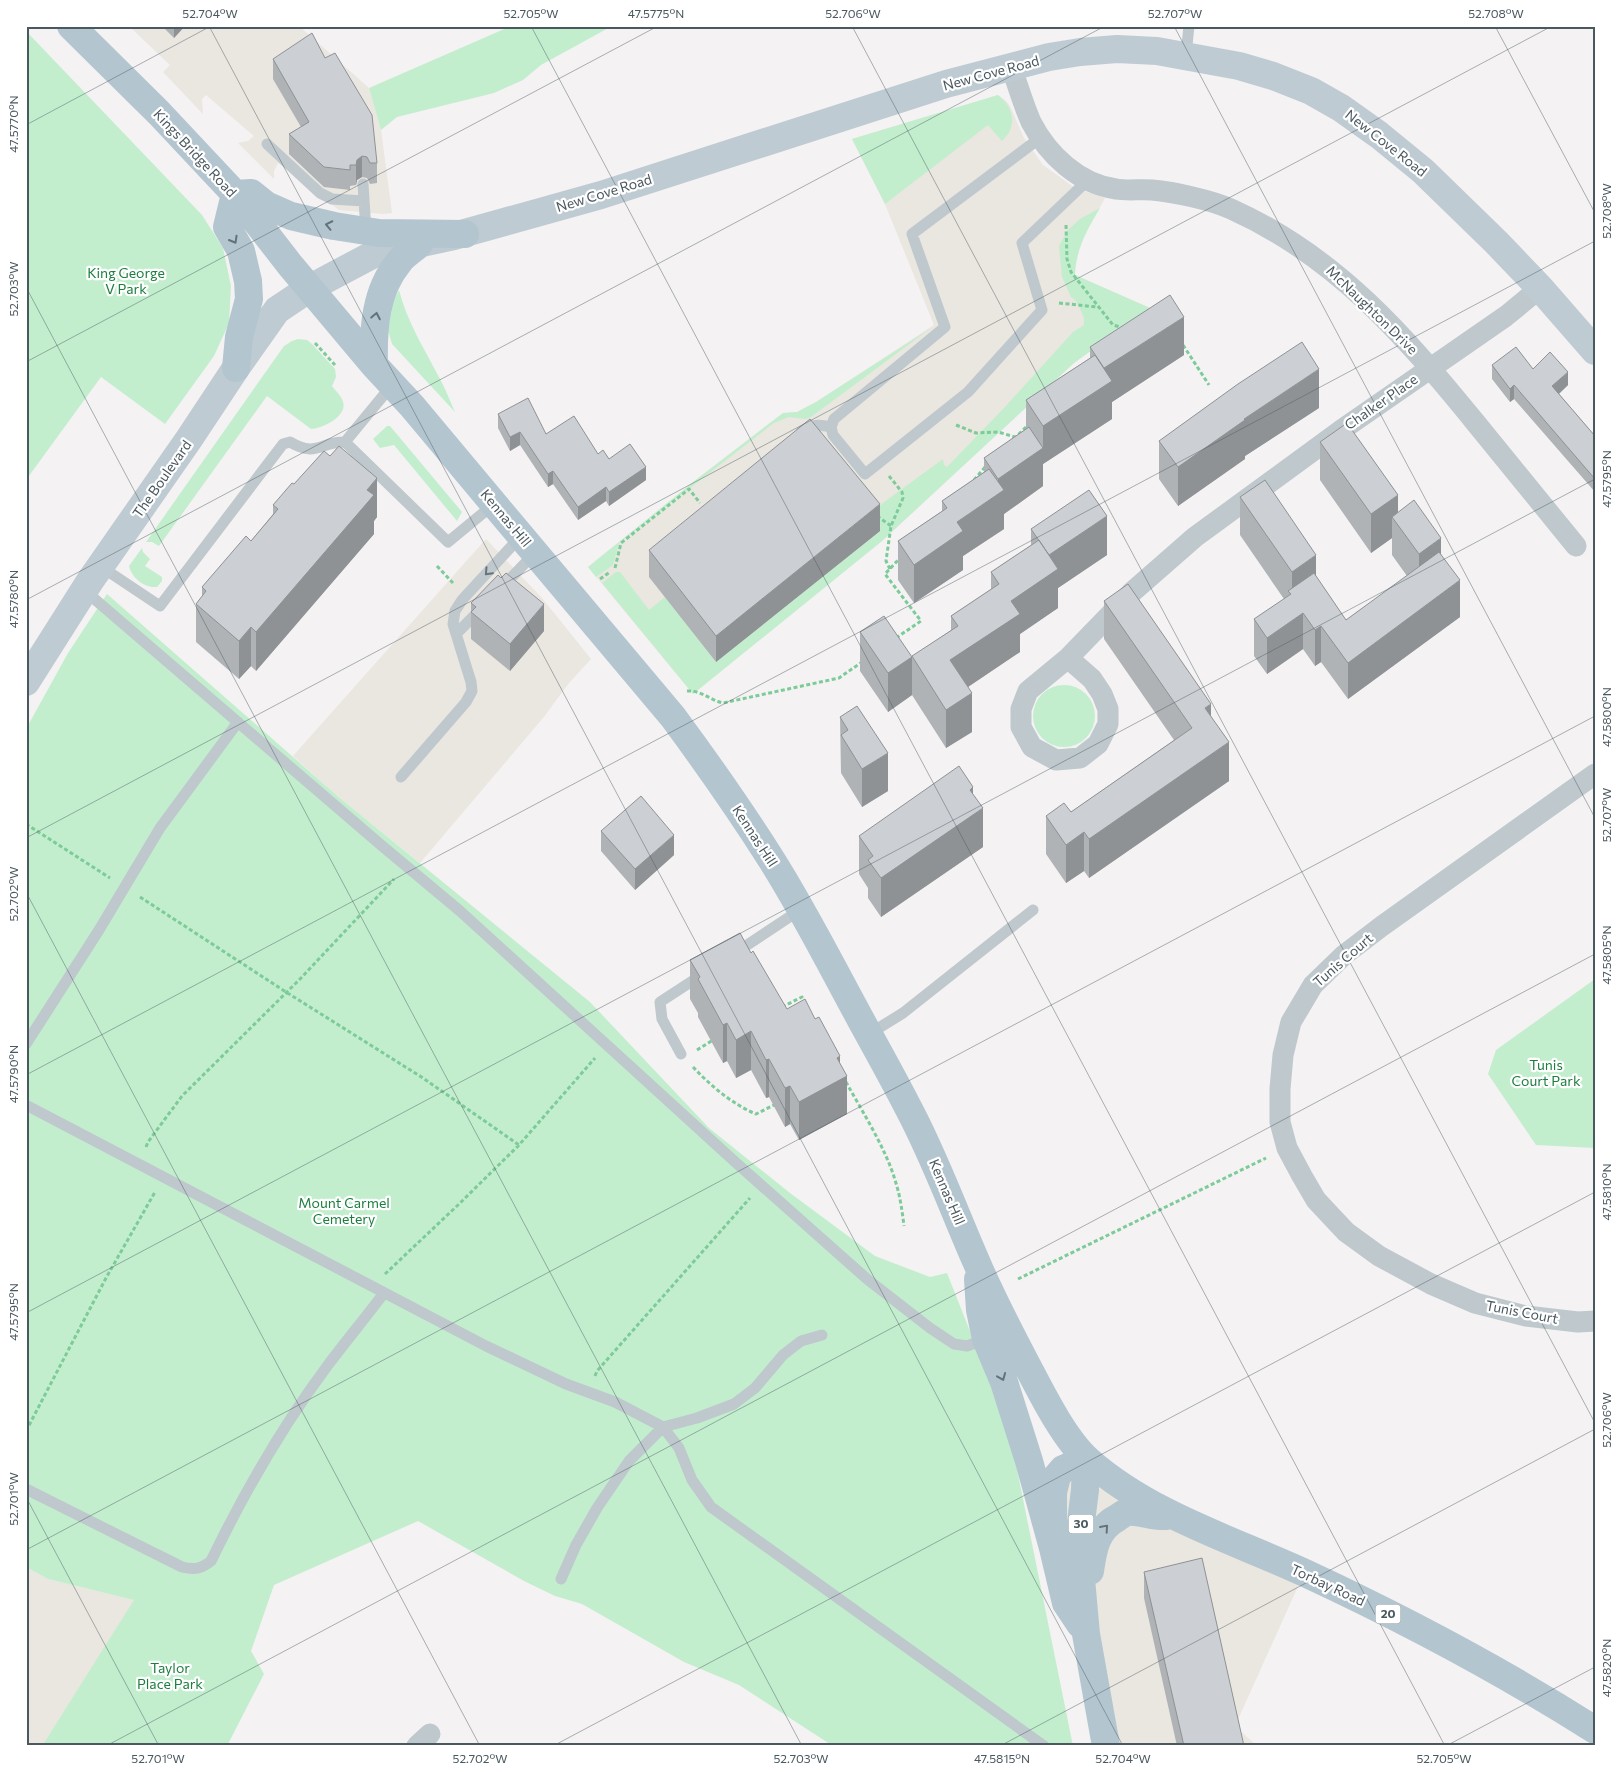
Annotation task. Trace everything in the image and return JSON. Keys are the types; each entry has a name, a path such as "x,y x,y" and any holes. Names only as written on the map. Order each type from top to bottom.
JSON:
{"main road":[{"name":"Kings Bridge Road","path":"71,26 159,113 235,194 310,288"},
{"path":"236,368 238,337 249,300 248,281 241,251 227,227 235,194 251,193 266,205 291,216 334,226 379,233 465,234"},
{"path":"374,365 374,320 379,300 391,273 400,260 420,244"},
{"name":"Kennas Hill","path":"310,288 673,717 698,750 767,853 869,1034 913,1117 944,1184 976,1262 1045,1401 1086,1459"},
{"path":"976,1262 980,1310 986,1339 1004,1382 1053,1548"},
{"name":"Torbay Road","path":"1086,1459 1124,1487 1173,1515 1304,1573 1394,1616 1550,1702 1595,1730"},
{"name":"30","path":"1086,1634 1066,1603 1053,1548 1053,1492 1057,1476 1063,1469 1086,1459 1085,1490 1078,1546 1086,1634 1106,1746"},
{"path":"1082,1589 1089,1577 1095,1544 1106,1525 1127,1512 1156,1517 1173,1515"}],"street":[{"name":"New Cove Road","path":"310,288 376,254 465,234 601,195 912,94 1011,67 1080,52 1117,49 1186,55 1240,66 1273,76 1311,91 1341,108 1379,135 1423,171 1591,338"},
{"name":"McNaughton Drive","path":"1011,67 1031,120 1040,138 1061,162 1088,180 1116,189 1152,190 1229,208 1280,233 1322,263 1394,328 1430,368 1576,546"},
{"name":"The Boulevard","path":"26,682 100,566 277,310 310,288"},
{"name":"Chalker Place","path":"1068,658 1092,679 1102,694 1108,709 1108,724 1098,744 1080,758 1056,760 1032,747 1021,727 1020,708 1028,692 1068,658 1131,593 1195,537 1340,431 1523,303 1540,288"},
{"name":"Tunis Court","path":"1595,774 1382,926 1344,955 1313,985 1291,1022 1283,1055 1280,1089 1280,1122 1287,1148 1316,1200 1346,1232 1379,1256 1431,1284 1475,1303 1526,1316 1578,1322 1595,1321"}],"lane":[{"path":"1186,55 1189,26"},
{"path":"1040,138 912,234 945,327 834,419 831,426 833,435 865,474 968,392 1042,310 1022,243 1088,180"},
{"path":"267,144 320,193 332,199 364,201"},
{"path":"363,184 366,231"},
{"path":"345,442 392,385"},
{"path":"791,440 811,425 831,426"},
{"path":"100,566 160,606 283,444 290,442 313,450 338,442 345,442 448,542 494,504"},
{"path":"401,776 466,702 472,691 456,634 454,624 455,611 466,596 528,544"},
{"path":"456,634 528,544"},
{"path":"84,590 460,911 867,1279 930,1328 954,1344 967,1346 986,1339"},
{"path":"26,1044 99,930 160,828 238,722"},
{"path":"726,959 800,910"},
{"path":"869,1034 903,1013 1033,910"},
{"path":"681,1054 662,1019 660,1002 710,970"},
{"path":"26,1105 486,1346 590,1393 615,1402 663,1427 679,1448 692,1480 711,1507 1044,1746"},
{"path":"26,1489 182,1567 192,1570 202,1568 210,1561 269,1454 302,1403 328,1365 384,1293"},
{"path":"561,1579 576,1545 597,1508 629,1461 663,1427 697,1418 734,1404 755,1388 784,1356 801,1341 822,1335"}],"path":[{"path":"1063,204 1067,237 1067,259 1071,272 1113,325 1126,328"},
{"path":"1040,303 1077,304 1098,307"},
{"path":"1179,340 1209,385"},
{"path":"316,344 335,365"},
{"path":"937,417 976,433 998,432 1015,437"},
{"path":"1009,443 1035,418"},
{"path":"879,462 903,494 891,526 886,556 890,570"},
{"path":"968,486 988,464"},
{"path":"615,568 622,543 689,489 700,503"},
{"path":"872,512 891,526"},
{"path":"896,639 920,622 885,574 903,556"},
{"path":"437,566 466,596"},
{"path":"600,580 610,572"},
{"path":"686,691 694,691 714,701 723,703 839,678 863,661"},
{"path":"26,824 423,1078 519,1145"},
{"path":"140,1164 148,1142 182,1096 286,992 407,866"},
{"path":"779,1009 802,997 806,1005"},
{"path":"372,1286 458,1206 519,1145 606,1045"},
{"path":"681,1054 702,1077 742,1108 756,1114 776,1104"},
{"path":"844,1078 895,1177 901,1201 904,1226"},
{"path":"1018,1279 1287,1148"},
{"path":"26,1431 106,1278 164,1176"},
{"path":"590,1393 597,1371 761,1185"}],"shaded area":[{"path":"129,26 299,26 369,88 381,130 392,213 383,214 339,210 278,163 274,171 274,179 238,143 248,141 254,136 206,95 202,99 203,114 163,72 170,65"},
{"path":"998,95 1010,106 1024,138 1043,165 1075,188 1105,198 1082,239 1075,261 1075,275 1150,308 1074,363 882,541 693,694 588,567 697,479 783,413 797,412 816,402 934,325 885,204 852,139"},
{"path":"486,539 542,598 591,659 420,863 341,799 293,756"},
{"path":"1063,1469 1304,1573 1235,1726 1257,1746 1106,1746 1057,1476"},
{"path":"26,1567 48,1579 135,1600 42,1746 26,1746"}],"green space":[{"path":"511,26 612,26 541,65 523,80 494,93 397,117 381,130 369,88"},
{"name":"King George V Park","path":"26,31 202,215 223,248 231,286 229,323 214,356 165,424 101,377 26,480"},
{"path":"998,95 1008,105 1012,117 1010,129 1002,141 988,125 885,204 852,139"},
{"path":"1100,208 1080,248 1075,275 1150,308 1074,363 882,541 693,694 602,583 616,572 620,572 649,610 665,597 716,662 880,531 876,508 943,459 944,465 947,467 1073,332 1084,325 1081,311 1076,301 1071,297 1062,277 1059,246 1068,230 1080,219"},
{"path":"399,290 412,325 455,412 392,344 387,327 391,306"},
{"path":"931,328 811,417 806,419 789,417 774,423 619,543 613,565 596,577 588,567 697,479 783,413 797,412 816,402"},
{"path":"298,339 307,340 312,344 335,369 336,377 332,386 342,400 344,407 342,412 333,421 321,427 311,429 267,396 159,546 152,542 146,542 284,346"},
{"path":"387,426 390,426 462,512 457,521 394,445 380,448 373,439"},
{"path":"142,548 143,552 150,559 145,566 162,577 162,581 157,587 148,586 139,581 129,566"},
{"name":"Mount Carmel Cemetery","path":"107,594 341,799 590,1002 709,1128 790,1193 875,1256 930,1277 947,1273 1009,1430 1073,1746 833,1746 739,1685 684,1662 582,1604 555,1596 524,1581 418,1521 274,1585 251,1651 264,1674 227,1746 42,1746 134,1600 48,1579 26,1567 26,729 68,653"},
{"path":"1058,685 1070,685 1086,694 1093,704 1095,716 1093,728 1086,738 1070,747 1058,747 1047,742 1038,733 1033,722 1033,710 1038,699 1047,690"},
{"name":"Tunis Court Park","path":"1595,979 1595,1148 1536,1145 1488,1074 1496,1050"}],"building":[{"path":"312,33 325,58 335,53 372,115 377,163 370,163 367,157 362,156 357,160 356,165 350,165 350,170 324,167 289,134 309,122 273,59"},
{"path":"1170,295 1184,317 1104,368 1090,347"},
{"path":"1302,342 1319,369 1244,419 1178,467 1159,441 1238,384"},
{"path":"1516,347 1533,369 1550,352 1568,372 1552,386 1595,436 1595,479 1514,385 1510,389 1492,365"},
{"path":"1095,355 1112,381 1043,426 1026,400"},
{"path":"528,398 546,434 574,416 598,454 603,450 609,459 630,444 646,467 609,492 606,487 578,507 553,471 548,474 520,432 510,437 498,414"},
{"path":"810,419 880,504 716,636 649,550"},
{"path":"1347,423 1398,495 1371,514 1320,442"},
{"path":"1029,427 1043,448 998,479 984,458"},
{"path":"339,446 377,478 367,490 374,495 256,632 251,627 239,641 196,604 206,591 202,587 246,536 251,541 278,509 273,505 292,483 294,484 324,451 330,456"},
{"path":"989,469 1004,490 957,522 963,531 914,565 898,541 947,508 942,501"},
{"path":"1265,480 1316,555 1292,572 1240,497"},
{"path":"1089,490 1107,516 1049,555 1031,529"},
{"path":"1414,500 1441,538 1419,554 1392,517"},
{"path":"1039,540 1058,569 1011,601 1020,614 950,660 972,693 946,710 912,656 958,626 951,616 999,584 991,572"},
{"path":"1439,552 1460,580 1348,663 1321,626 1315,630 1303,613 1267,638 1254,619 1291,594 1288,591 1314,573 1346,620"},
{"path":"506,573 544,604 510,644 471,612 476,607 471,603 498,575 501,578"},
{"path":"1128,584 1211,704 1205,708 1229,742 1089,839 1084,832 1066,845 1046,816 1064,803 1071,812 1192,728 1104,601"},
{"path":"884,616 912,657 888,673 860,632"},
{"path":"857,706 888,753 862,769 841,735 848,730 840,717"},
{"path":"959,766 973,787 970,790 983,808 881,878 868,860 873,856 859,836"},
{"path":"641,796 674,835 635,869 601,831"},
{"path":"740,933 751,953 753,951 787,1009 805,999 815,1019 819,1017 840,1056 837,1058 847,1076 799,1102 790,1086 785,1088 769,1059 766,1060 751,1031 736,1040 727,1023 723,1025 690,960"},
{"path":"1202,1558 1244,1746 1184,1746 1144,1572"}],"park label":[{"name":"Taylor Place Park","path":"170,1676"}]}
